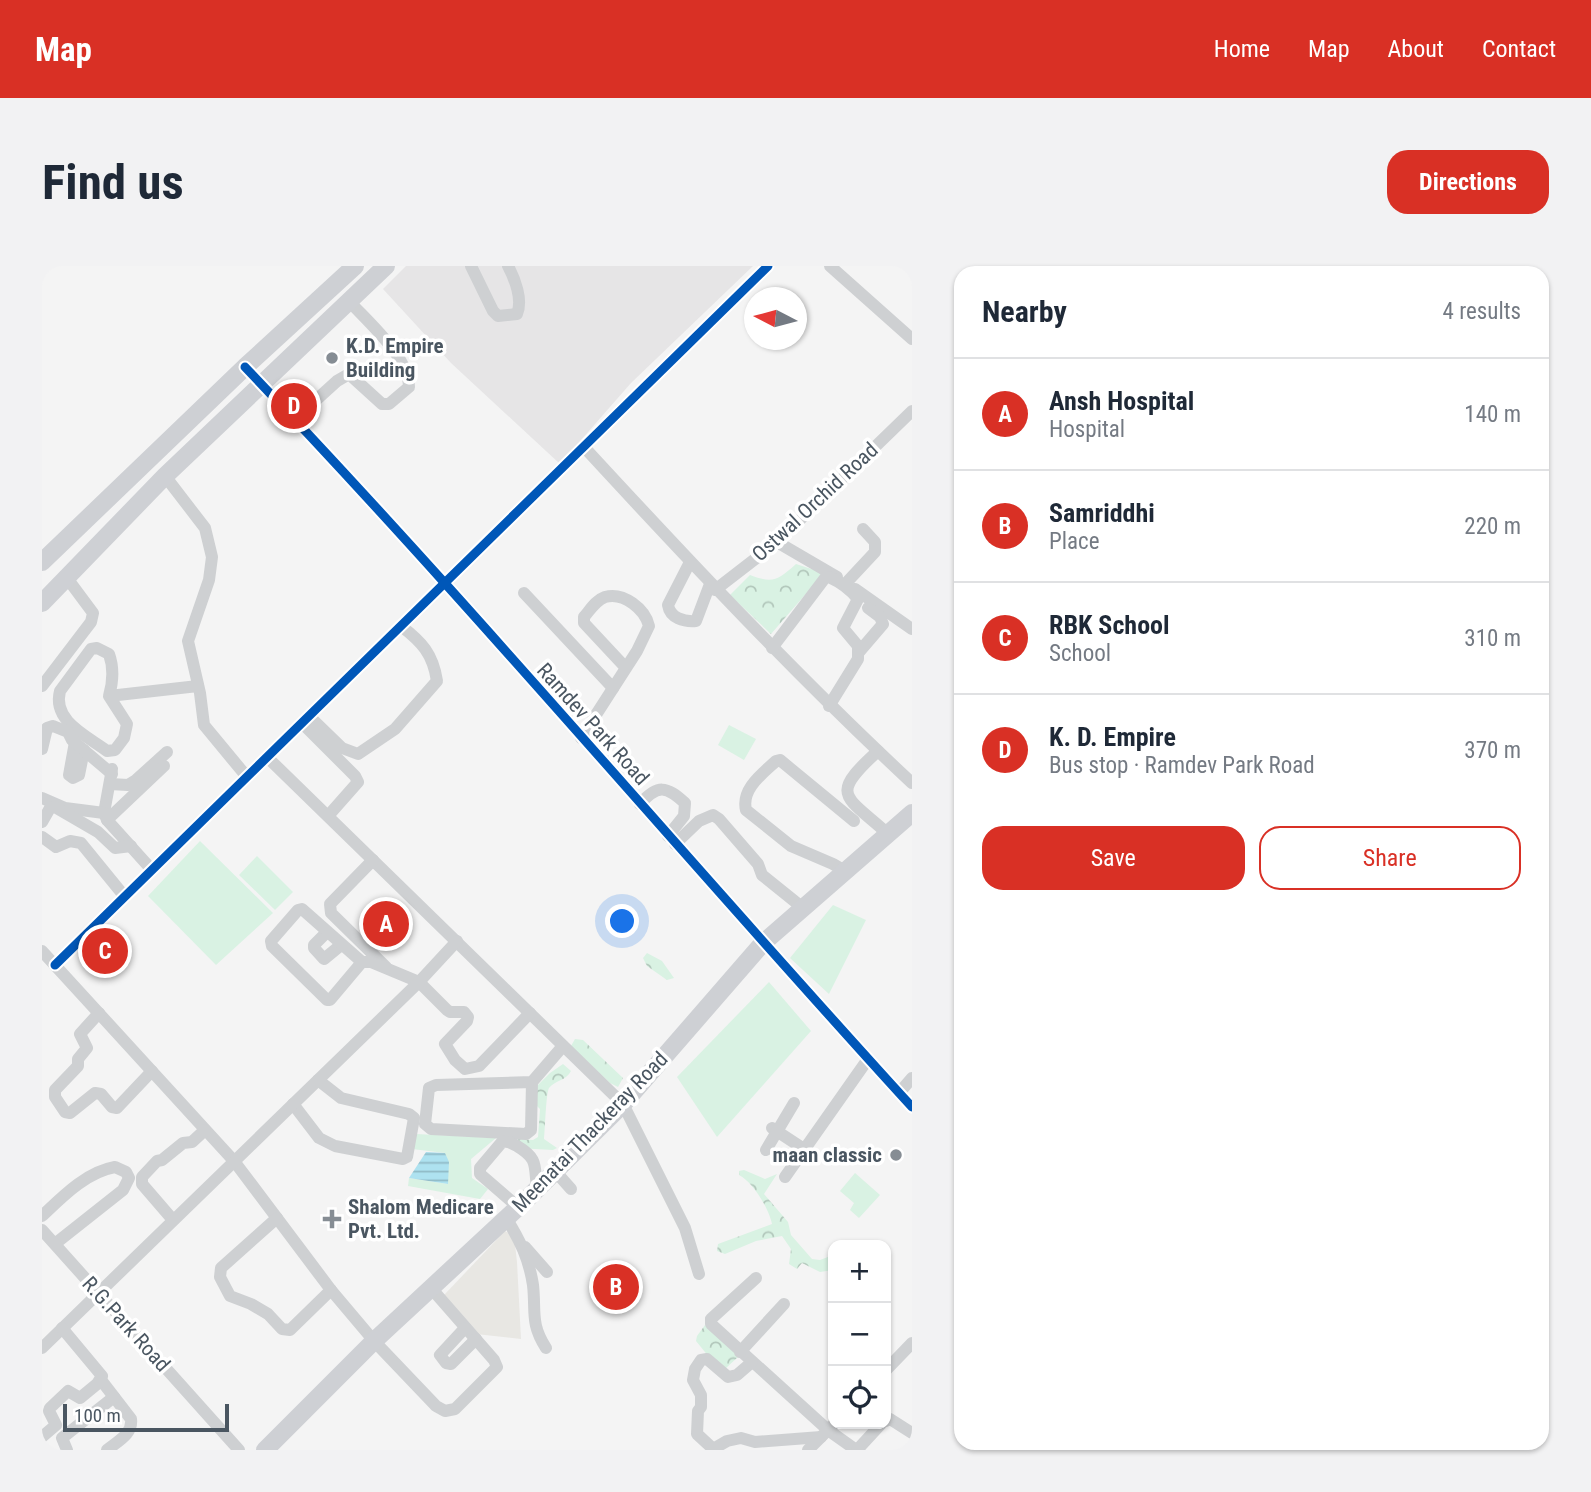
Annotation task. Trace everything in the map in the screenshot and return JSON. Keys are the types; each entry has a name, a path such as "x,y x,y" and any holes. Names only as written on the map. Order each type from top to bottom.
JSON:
{"main road":[{"path":"42,562 245,367 355,266"},
{"path":"42,603 165,476 386,266"},
{"name":"Meenatai Thackeray Road","path":"265,1450 374,1341 512,1213 623,1104 763,943 845,871 878,837 912,813"}],"street":[{"path":"471,266 493,311 502,317 517,314 519,310 518,296 508,266"},
{"path":"55,965 768,266"},
{"path":"830,266 912,339"},
{"path":"295,420 337,381 349,374 382,404 389,404 409,387 409,377 401,361 348,300"},
{"name":"Ramdev Park Road","path":"245,367 444,583 912,1107"},
{"name":"Ostwal Orchid Road","path":"713,587 777,542 912,411"},
{"path":"583,447 772,648 829,706 912,783"},
{"path":"165,476 205,528 212,557 209,580 188,641 204,725 247,777"},
{"path":"847,582 875,552 875,542 863,529"},
{"path":"777,542 847,582 912,629"},
{"path":"690,562 668,605 671,614 696,621 713,587"},
{"path":"42,685 91,621 93,613 67,578"},
{"path":"772,648 825,578 835,579 880,617 883,624 859,652"},
{"path":"524,593 613,688"},
{"path":"581,738 626,668 649,626 645,612 622,599 605,598 596,602 584,617 584,623 626,668"},
{"path":"829,706 858,659 858,646 843,628 858,599"},
{"path":"306,719 342,748 358,754 395,729 437,681 435,662 423,645 401,626"},
{"path":"97,648 109,654 112,662 113,683 109,696 127,724 124,738 115,750 107,751 64,719 58,698 60,691 91,649 97,648"},
{"path":"109,696 198,686"},
{"path":"306,719 358,782 328,816"},
{"path":"42,749 47,728 53,726 65,729 111,776 128,785 167,752"},
{"path":"878,751 854,773 846,785 850,799 878,837"},
{"path":"267,757 623,1104 685,1228 699,1274"},
{"path":"845,871 791,846 746,810 744,802 752,784 780,760 853,821"},
{"path":"106,816 164,766"},
{"path":"106,816 111,776"},
{"path":"640,804 653,791 663,789 685,803 684,816 671,840"},
{"path":"42,798 65,808 106,816 152,870"},
{"path":"42,822 50,808 55,807 98,832 115,848 131,846"},
{"path":"671,840 713,815 758,864 762,875 803,908"},
{"path":"42,837 56,847 70,841 80,843 125,897"},
{"path":"373,860 330,904 330,909 389,970"},
{"path":"362,962 330,1000 327,1000 272,946 271,941 298,910 302,909 362,962 370,962 419,982 447,1010 464,1012 468,1017 446,1044 454,1060 465,1069 479,1066 530,1013"},
{"path":"327,932 314,946 324,959 341,945"},
{"path":"42,1348 419,982 457,941"},
{"path":"42,951 234,1161 331,1290 374,1341 436,1406 445,1411 455,1409 497,1367 494,1360 431,1288"},
{"path":"99,1013 80,1034 87,1048 78,1059 78,1066 55,1090 54,1097 65,1112 70,1113 95,1093 101,1094 112,1107 117,1108 152,1071"},
{"path":"532,1082 436,1085 429,1088 425,1124 431,1129 526,1134 531,1130 532,1082 563,1046"},
{"path":"785,1177 868,1059"},
{"path":"899,1093 912,1078"},
{"path":"293,1104 319,1138 335,1146 403,1159 407,1157 414,1118 409,1114 341,1098 318,1080"},
{"path":"766,1150 774,1129 794,1103"},
{"path":"774,1129 804,1149"},
{"path":"173,1220 142,1184 142,1177 158,1161 183,1143 192,1142 205,1130"},
{"path":"537,1189 531,1154 508,1141 502,1142 480,1168 480,1174 512,1213 533,1285 536,1332 545,1348"},
{"path":"42,1216 72,1188 102,1171 115,1167 126,1172 129,1178 123,1190 56,1243"},
{"path":"555,1171 571,1189"},
{"path":"277,1218 221,1268 220,1277 230,1296 251,1304 268,1314 282,1329 290,1330 331,1290"},
{"name":"R.G.Park Road","path":"42,1230 239,1450"},
{"path":"522,1244 547,1272"},
{"path":"756,1278 711,1320 711,1324 828,1430 856,1450 876,1429"},
{"path":"740,1352 784,1304"},
{"path":"62,1328 97,1369 102,1376 101,1380 131,1419 130,1432 107,1450"},
{"path":"466,1328 440,1355 446,1363 451,1364 476,1339"},
{"path":"890,1366 912,1343"},
{"path":"752,1362 737,1375 728,1377 708,1359 701,1360 695,1369 694,1386 701,1395 697,1434 710,1447 715,1448 727,1441 741,1438 755,1442 828,1430"},
{"path":"42,1437 56,1425 50,1408 68,1391 80,1398 101,1380"},
{"path":"67,1450 62,1438 114,1397"},
{"path":"891,1419 912,1433"},
{"path":"808,1450 828,1430"}],"shaded area":[{"path":"406,266 753,266 631,383 560,464 451,363 383,289"},
{"path":"505,1231 514,1236 521,1339 476,1334 444,1295"}],"green space":[{"path":"796,564 824,573 771,634 730,595 750,575 775,579"},
{"path":"729,725 756,739 744,760 718,745"},
{"path":"200,841 273,913 216,965 148,896"},
{"path":"257,856 293,892 275,910 239,875"},
{"path":"833,905 866,920 829,994 790,958"},
{"path":"647,953 662,961 674,978 667,980 647,966 643,958"},
{"path":"769,982 811,1031 717,1137 677,1077"},
{"path":"575,1039 583,1040 623,1078 618,1087 610,1083 571,1046"},
{"path":"563,1064 571,1071 549,1088 544,1139 557,1148 516,1148 518,1139 533,1140 538,1137 540,1109 534,1103 532,1091"},
{"path":"416,1134 496,1138 471,1159 472,1178 488,1189 480,1199 408,1186 409,1178 448,1184 445,1153 412,1149"},
{"path":"744,1170 765,1179 777,1174 764,1194 788,1222 791,1235 812,1259 828,1257 828,1271 820,1272 802,1263 797,1269 789,1264 791,1249 782,1236 756,1241 725,1254 717,1251 718,1244 772,1224 760,1196 739,1175 739,1171"},
{"path":"855,1173 880,1195 859,1218 850,1210 854,1203 840,1191"},
{"path":"705,1325 739,1356 725,1369 709,1357 696,1341"}],"water":[{"path":"426,1152 445,1153 449,1162 448,1184 409,1178"}],"cycle path":[{"path":"55,965 768,266"},
{"path":"245,367 498,642 912,1107"}],"place":[{"name":"K.D. Empire Building","path":"332,358"},
{"name":"K. D. Empire","path":"294,406"},
{"name":"Ansh Hospital","path":"386,924"},
{"name":"RBK School","path":"105,951"},
{"name":"maan classic","path":"896,1155"},
{"name":"Shalom Medicare Pvt. Ltd.","path":"332,1219"},
{"name":"Samriddhi","path":"616,1287"}]}
